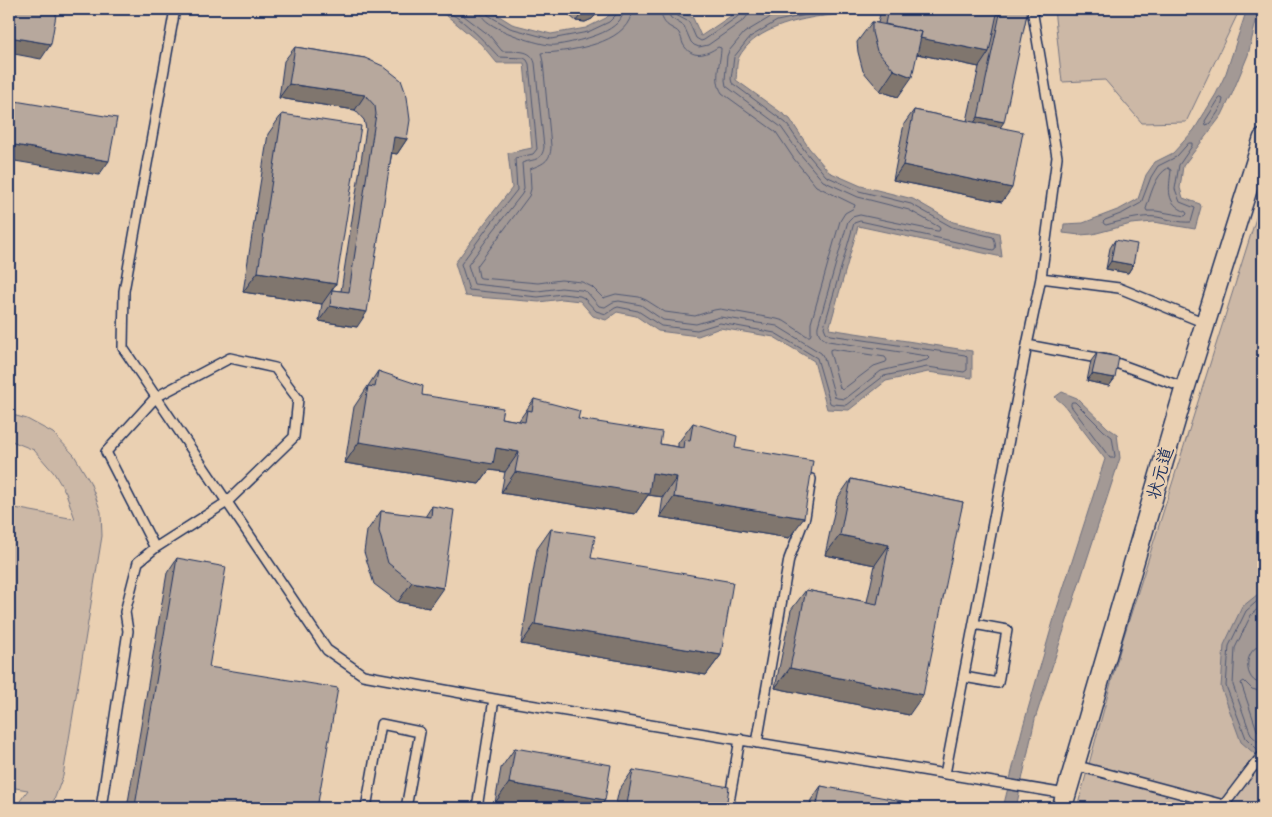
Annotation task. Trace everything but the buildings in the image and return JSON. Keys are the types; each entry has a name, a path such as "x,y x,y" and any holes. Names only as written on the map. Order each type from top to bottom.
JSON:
{"street":[{"name":"状元道","path":"1064,801 1185,388 1263,139"}],"lane":[{"path":"175,9 124,291 123,348 327,650 363,675 494,699 945,774 1064,801"},
{"path":"945,774 1026,345 1041,278 1057,157 1032,9"},
{"path":"1041,278 1119,288 1205,323"},
{"path":"1026,345 1108,360 1185,388"},
{"path":"101,808 128,631 125,612 138,562 155,548 227,502 294,437 298,399 275,368 230,358 156,397 106,452 155,548"},
{"path":"757,743 789,560 805,517 811,479"},
{"path":"964,676 998,683 1007,630 974,624"},
{"path":"477,808 494,699"},
{"path":"366,808 381,724 420,732 406,808"},
{"path":"728,808 740,739"},
{"path":"1074,765 1224,806 1263,755"}],"shaded area":[{"path":"1054,9 1240,9 1186,122 1142,123 1105,80 1062,82"},
{"path":"1263,196 1263,808 1077,808 1123,639"},
{"path":"9,414 27,419 53,433 74,455 90,482 101,512 102,536 63,776 54,800 47,808 15,808 28,790 9,787 9,507 75,519 66,493 54,473 34,450 9,440"}],"water":[{"path":"421,9 488,9 512,24 551,34 586,28 606,18 615,9 675,9 693,18 701,36 741,9 844,9 833,15 805,19 783,25 762,34 745,48 739,57 736,80 790,119 809,148 829,172 861,186 913,199 953,222 999,233 1002,257 858,226 829,329 972,351 972,378 928,372 886,381 849,410 827,409 814,361 774,337 720,328 698,336 658,331 636,316 617,312 606,320 593,316 580,301 562,299 539,302 465,296 455,263 512,188 508,153 532,148 524,63 497,63 481,44 446,15"},
{"path":"1247,9 1259,9 1248,55 1222,115 1183,166 1180,188 1183,198 1200,204 1201,207 1195,229 1154,222 1131,224 1093,234 1063,233 1064,224 1083,223 1120,209 1138,199 1146,175 1155,162 1173,153 1194,130 1216,94 1226,73"},
{"path":"1062,392 1077,398 1108,428 1117,434 1120,458 1035,719 1016,808 1003,808 1022,730 1057,608 1105,459 1064,405 1055,397"},
{"path":"1263,590 1263,642 1259,669 1263,677 1263,761 1241,742 1221,687 1224,645 1242,607"}]}
